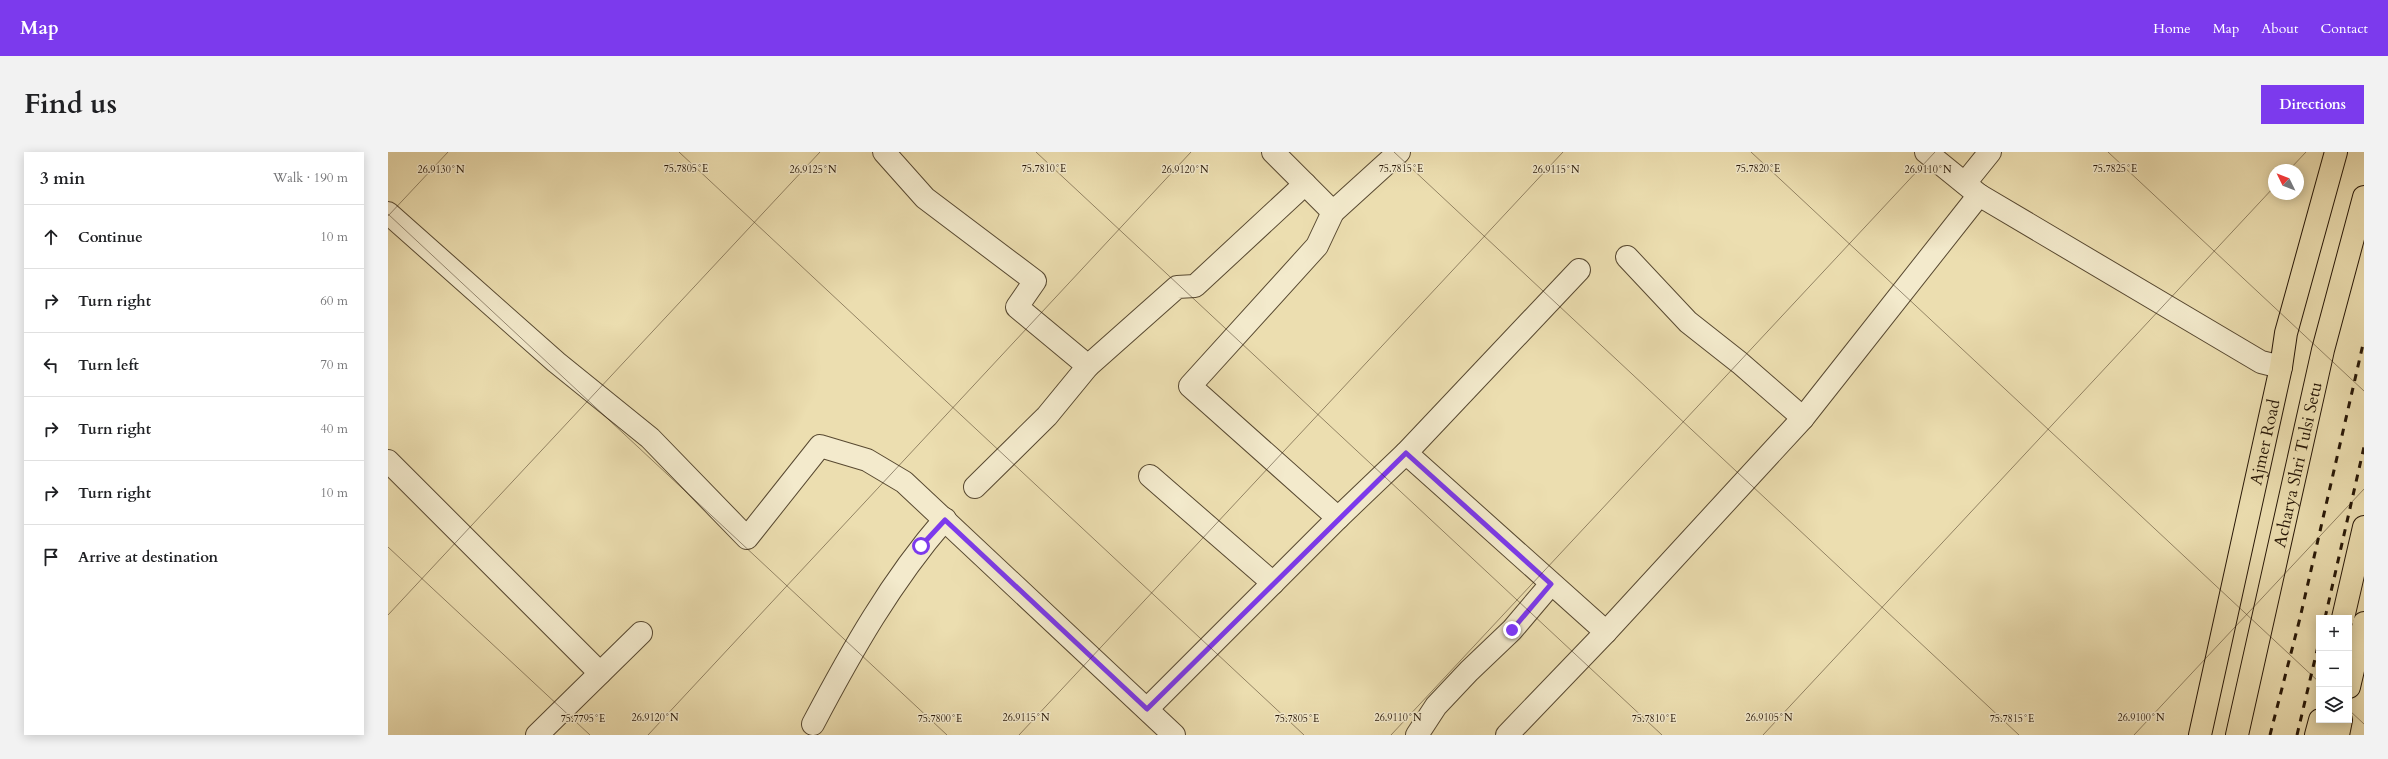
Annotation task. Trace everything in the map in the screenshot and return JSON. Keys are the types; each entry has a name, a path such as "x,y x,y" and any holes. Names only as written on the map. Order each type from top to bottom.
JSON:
{"highway":[{"name":"Ajmer Road","path":"2200,735 2281,367 2286,333 2336,152"},
{"name":"Acharya Shri Tulsi Setu","path":"2237,735 2323,350 2364,197"},
{"path":"2344,615 2364,527"},
{"path":"2349,687 2364,623"},
{"path":"2316,735 2319,723"},
{"path":"2338,735 2341,723"}],"street":[{"path":"884,152 925,198 1035,281 1017,307 1088,366"},
{"path":"1273,152 1333,212"},
{"path":"1338,518 1190,386 1317,246 1333,212 1399,152"},
{"path":"1926,152 1972,189 2260,362 2281,367"},
{"path":"1507,735 1606,632 1803,418 1972,189 1990,152"},
{"path":"975,487 1047,416 1088,366 1177,287 1195,286 1305,184"},
{"path":"388,213 556,362 650,438 747,538 820,446 867,460 904,482 1174,735"},
{"path":"1628,257 1688,322 1740,363 1803,418"},
{"path":"1147,709 1338,518 1406,453 1579,270"},
{"path":"1406,453 1606,632"},
{"path":"388,461 600,674"},
{"path":"1150,476 1273,583"},
{"path":"814,731 852,650 897,580 921,546 945,520"},
{"path":"1417,735 1436,706 1468,671 1512,630 1551,584"},
{"path":"537,735 641,633"}],"railway":[{"path":"2270,735 2300,618 2364,340"},
{"path":"2326,615 2364,447"},
{"path":"2297,735 2317,651"}],"route":[{"path":"921,546 945,520 1147,709 1338,518 1406,453 1551,584 1512,630"}]}
